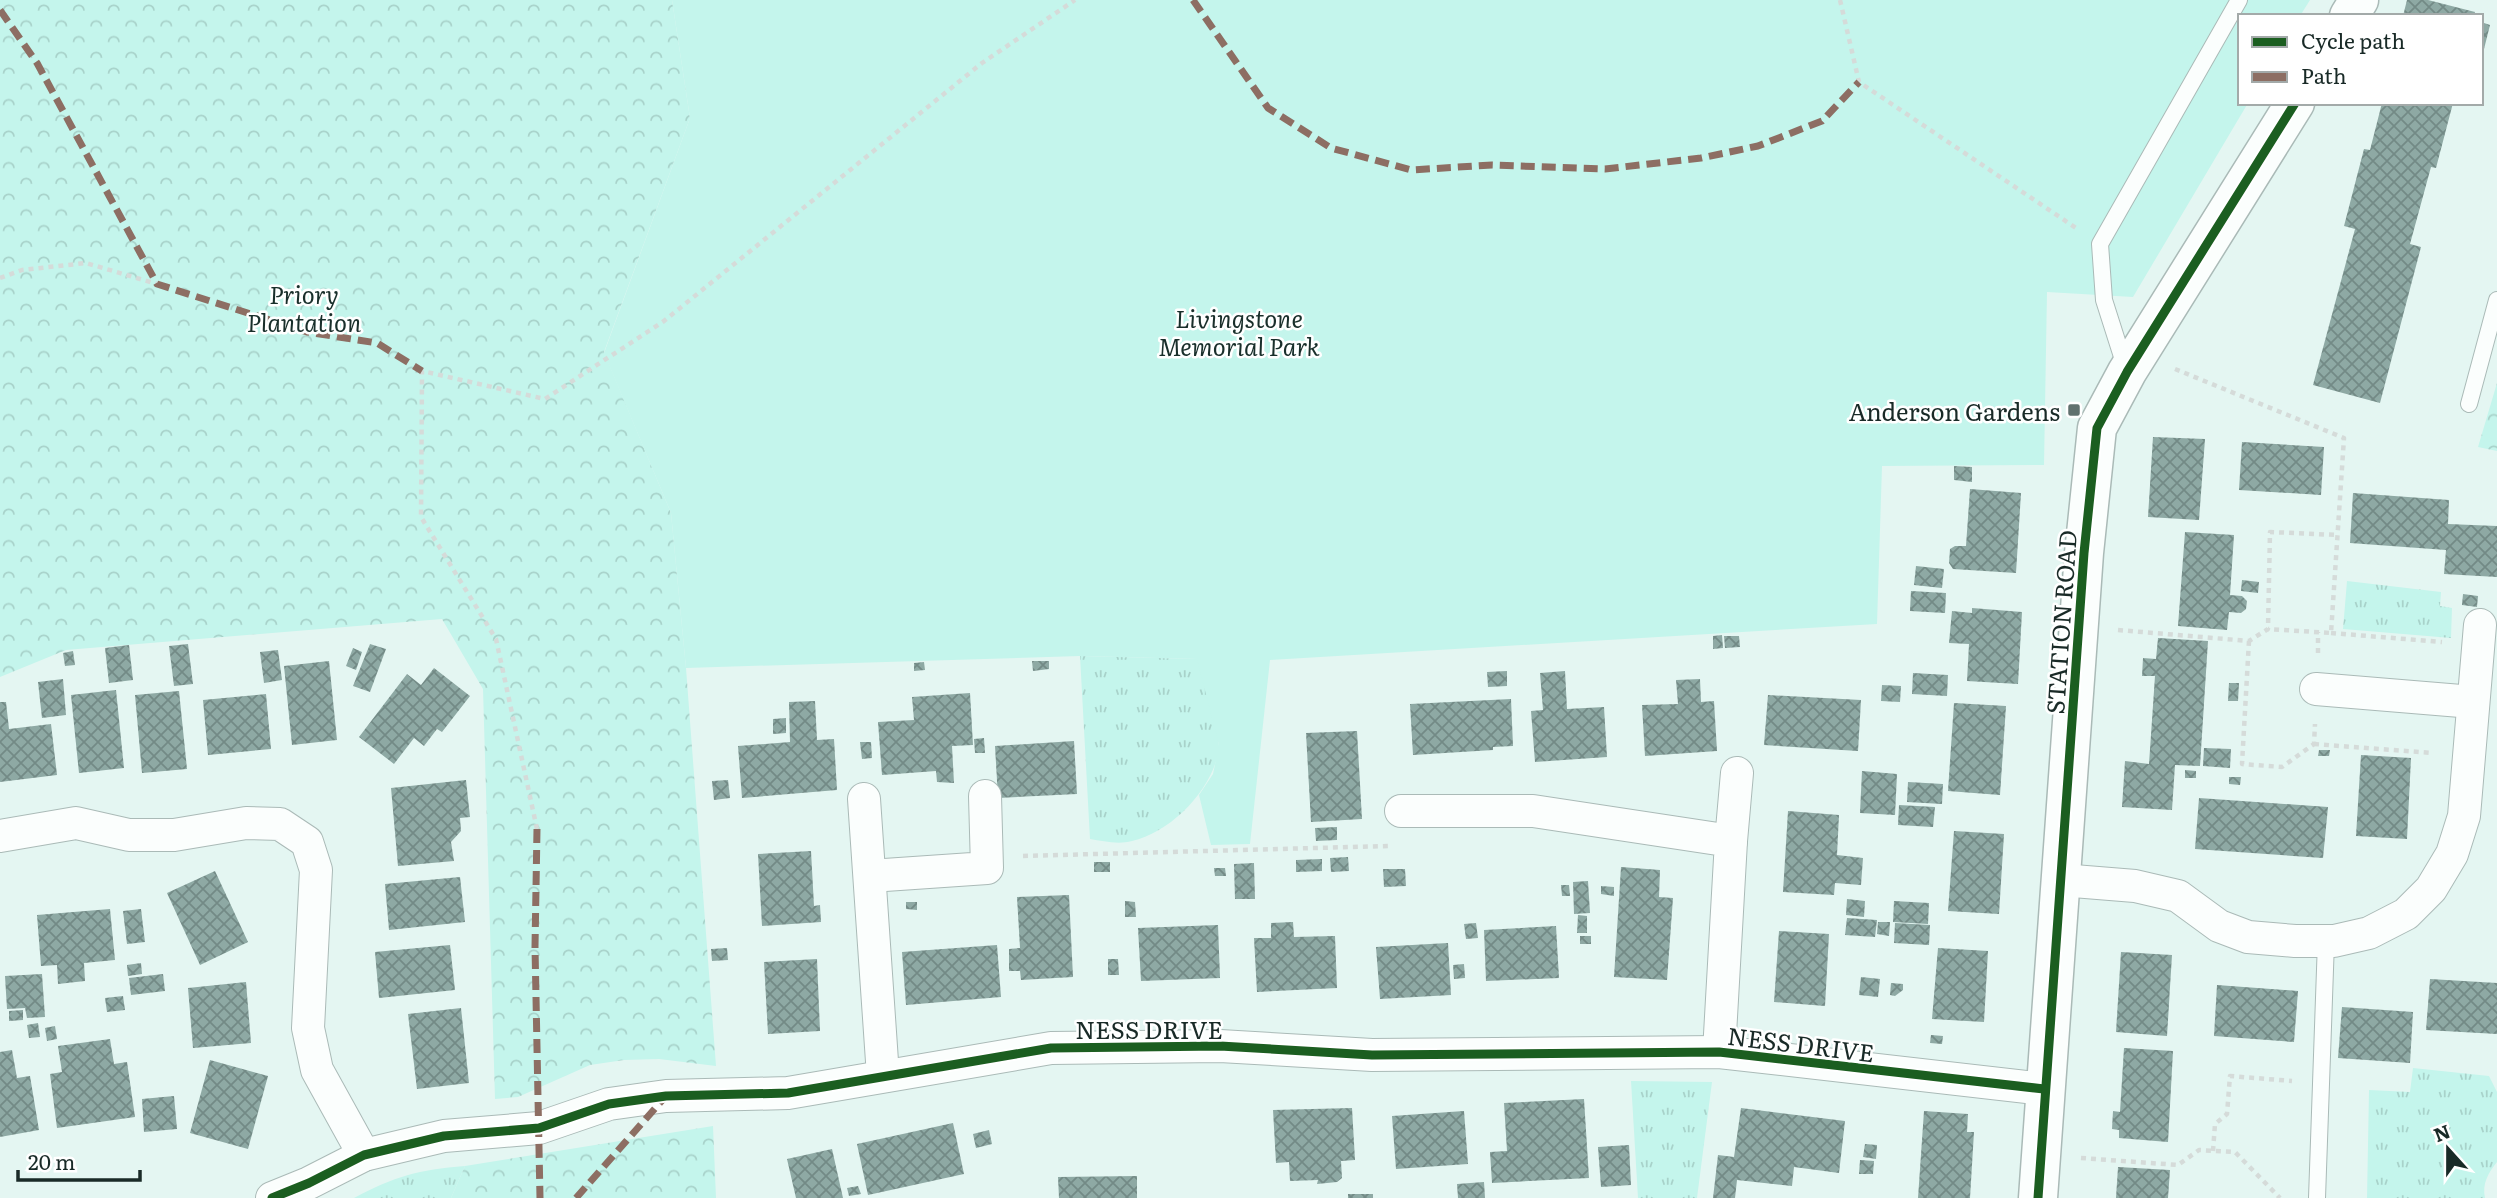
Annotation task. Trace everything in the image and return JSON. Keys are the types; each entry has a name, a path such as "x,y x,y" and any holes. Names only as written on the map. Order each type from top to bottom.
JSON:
{"street":[{"name":"STATION ROAD","path":"2038,1198 2078,627 2096,429 2127,372 2294,105"},
{"path":"2061,880 2135,886 2178,896 2219,926 2248,937 2326,941 2370,933 2406,914 2431,889 2452,854 2464,816 2479,635"},
{"path":"2316,689 2473,702"},
{"path":"1719,1052 1737,773"},
{"path":"870,876 987,868 985,796"},
{"path":"864,799 883,1076"},
{"path":"1401,811 1534,811 1731,841"},
{"path":"0,836 76,823 129,835 174,835 246,823 280,824 307,842 316,870 308,1028 317,1070 364,1155"},
{"name":"NESS DRIVE","path":"272,1198 364,1155 444,1136 539,1128 609,1104 666,1096 788,1093 1051,1048 1220,1046 1372,1055 1719,1052 2044,1089"}],"lane":[{"path":"2127,372 2104,300 2100,244 2239,0"},
{"path":"2469,404 2497,300"},
{"path":"2317,1198 2326,941"}],"path":[{"path":"537,829 496,639 421,517 422,371 545,399 664,321 982,63 1075,0"},
{"path":"1840,0 1859,82 2100,244"},
{"path":"0,278 22,270 86,263 157,285"},
{"path":"2167,366 2344,438 2331,634"},
{"path":"2268,629 2270,531 2338,535"},
{"path":"2078,627 2249,641 2268,629 2331,634 2479,635"},
{"path":"2314,744 2318,632"},
{"path":"2249,641 2242,764 2282,767 2314,744 2469,755"},
{"path":"987,858 1400,845 1401,811"},
{"path":"2213,1151 2215,1124 2227,1114 2230,1076 2321,1083"},
{"path":"2041,1155 2178,1165 2199,1150 2235,1152 2280,1198"}],"green space":[{"name":"Priory Plantation","path":"0,0 672,0 690,118 604,352 671,513 686,668 716,1066 659,1059 590,1065 518,1097 495,1099 483,689 442,619 66,650 0,677"},
{"name":"Livingstone Memorial Park","path":"672,0 2310,0 2301,14 2238,14 2238,105 2247,105 2133,297 2047,292 2044,465 1882,466 1877,624 1270,660 1250,844 1211,845 1199,795 1213,774 1219,745 1197,659 1080,656 686,668 671,513 604,353 690,118"},
{"path":"2497,383 2497,451 2478,447"},
{"path":"2347,581 2441,592 2440,606 2452,608 2451,638 2343,629"},
{"path":"1080,656 1198,659 1219,741 1215,763 1200,793 1189,806 1162,828 1132,841 1116,843 1090,839"},
{"path":"2413,1068 2489,1076 2497,1092 2497,1162 2486,1179 2485,1198 2367,1198 2369,1090 2410,1092"},
{"path":"1631,1081 1712,1082 1697,1198 1638,1198"},
{"path":"713,1126 716,1198 451,1198 465,1166"},
{"path":"465,1166 451,1198 354,1198 407,1175"}],"building":[{"path":"2407,0 2428,0 2475,12 2474,14 2404,14"},
{"path":"2483,23 2490,25 2483,53"},
{"path":"2381,105 2452,105 2436,168 2431,167 2410,244 2421,247 2380,403 2313,385 2355,229 2344,226 2364,149 2370,150"},
{"path":"2153,437 2205,439 2199,520 2148,517"},
{"path":"2242,442 2324,447 2321,495 2239,490"},
{"path":"1954,466 1972,467 1972,482 1954,480"},
{"path":"1970,489 2021,493 2016,573 1953,569 1949,563 1950,549 1966,546"},
{"path":"2353,493 2449,500 2448,524 2497,526 2497,577 2444,574 2446,550 2350,543"},
{"path":"2185,532 2234,535 2230,595 2242,596 2247,601 2246,609 2241,613 2229,612 2227,630 2178,626"},
{"path":"1916,566 1944,569 1942,588 1914,585"},
{"path":"2242,580 2259,582 2258,593 2241,591"},
{"path":"1911,591 1946,593 1945,613 1910,611"},
{"path":"2463,594 2478,596 2477,607 2462,605"},
{"path":"1972,608 2022,612 2018,684 1967,681 1969,644 1949,643 1952,611 1972,613"},
{"path":"1722,635 1723,648 1713,649 1713,636"},
{"path":"1724,636 1739,636 1740,647 1725,648"},
{"path":"2158,638 2208,641 2200,766 2175,765 2172,810 2122,807 2125,761 2149,764 2155,676 2142,676 2143,658 2156,659"},
{"path":"188,644 193,684 174,686 169,646"},
{"path":"370,644 386,649 370,692 353,686"},
{"path":"129,645 133,680 109,683 105,648"},
{"path":"353,648 362,652 356,670 346,666"},
{"path":"278,650 282,680 264,683 260,652"},
{"path":"73,651 75,665 65,666 63,653"},
{"path":"329,661 337,740 292,745 284,666"},
{"path":"1032,661 1049,661 1049,669 1033,671"},
{"path":"924,662 925,670 914,671 914,663"},
{"path":"434,668 470,696 442,732 437,729 424,746 414,738 394,764 359,737 407,674 421,685"},
{"path":"1507,671 1507,686 1488,687 1487,672"},
{"path":"1565,671 1567,709 1604,707 1607,757 1535,762 1531,711 1543,710 1540,673"},
{"path":"1913,673 1948,675 1947,696 1912,694"},
{"path":"63,679 66,715 42,718 38,682"},
{"path":"1700,679 1701,702 1714,701 1717,751 1645,756 1642,705 1678,704 1676,680"},
{"path":"2229,683 2239,683 2238,701 2228,701"},
{"path":"1882,685 1901,686 1900,702 1881,701"},
{"path":"116,690 124,768 79,773 71,695"},
{"path":"179,691 187,769 142,773 135,695"},
{"path":"970,693 973,745 952,746 954,783 937,782 936,771 882,775 878,722 914,720 912,697"},
{"path":"266,694 271,749 208,755 203,700"},
{"path":"1768,695 1861,700 1858,751 1764,745"},
{"path":"1511,699 1513,746 1493,747 1493,750 1413,755 1410,704"},
{"path":"815,701 817,740 834,739 837,790 742,798 738,746 790,742 789,702"},
{"path":"0,702 6,702 9,729 51,724 57,775 0,782"},
{"path":"1954,703 2006,706 2000,795 1948,791"},
{"path":"786,718 786,733 773,734 773,719"},
{"path":"1357,731 1362,819 1311,822 1306,733"},
{"path":"984,738 985,753 975,753 974,739"},
{"path":"1074,741 1077,794 998,798 995,746"},
{"path":"860,742 871,742 872,758 862,759"},
{"path":"2204,748 2231,749 2230,768 2203,766"},
{"path":"2319,750 2330,750 2329,756 2318,756"},
{"path":"2361,755 2411,758 2407,839 2356,836"},
{"path":"2185,770 2196,771 2196,778 2185,778"},
{"path":"1862,771 1897,774 1895,815 1860,813"},
{"path":"2229,777 2241,777 2240,785 2229,784"},
{"path":"466,780 470,817 460,818 461,831 451,842 454,861 398,866 391,788"},
{"path":"728,780 730,798 714,800 712,781"},
{"path":"1908,782 1943,784 1942,804 1907,802"},
{"path":"2199,798 2328,807 2323,858 2195,849"},
{"path":"1899,805 1935,807 1933,827 1898,825"},
{"path":"1788,811 1839,815 1837,855 1863,858 1861,885 1835,883 1834,895 1783,892"},
{"path":"1337,827 1337,840 1316,841 1315,828"},
{"path":"1954,831 2004,834 1999,914 1948,911"},
{"path":"811,851 814,906 820,905 821,922 762,926 758,854"},
{"path":"1348,857 1349,871 1331,872 1330,858"},
{"path":"1322,859 1322,871 1296,872 1296,860"},
{"path":"1094,862 1110,862 1110,872 1094,872"},
{"path":"1254,863 1255,899 1235,899 1234,864"},
{"path":"1621,867 1660,870 1659,897 1673,898 1667,980 1614,977"},
{"path":"1214,868 1225,868 1226,876 1215,876"},
{"path":"1383,869 1405,869 1406,886 1384,887"},
{"path":"215,871 248,942 200,965 167,893"},
{"path":"460,877 465,922 389,930 385,884"},
{"path":"1588,881 1590,913 1574,914 1573,882"},
{"path":"1561,885 1569,885 1570,896 1562,896"},
{"path":"1601,886 1614,887 1614,896 1601,894"},
{"path":"1069,895 1073,977 1021,980 1020,971 1009,971 1009,949 1020,948 1017,897"},
{"path":"1847,899 1865,901 1864,917 1846,915"},
{"path":"1125,901 1135,902 1136,917 1125,917"},
{"path":"1894,901 1929,903 1928,924 1893,922"},
{"path":"906,902 917,902 917,910 906,909"},
{"path":"110,909 115,960 84,963 85,981 58,984 57,965 41,966 37,915"},
{"path":"141,909 145,942 127,944 123,911"},
{"path":"1578,915 1587,916 1587,933 1577,933"},
{"path":"1847,918 1877,920 1875,937 1845,935"},
{"path":"1293,922 1294,937 1335,936 1337,988 1257,992 1254,938 1271,938 1271,923"},
{"path":"1878,922 1890,922 1889,936 1877,934"},
{"path":"1476,923 1478,938 1466,939 1464,924"},
{"path":"1895,923 1930,925 1929,945 1894,943"},
{"path":"1218,925 1220,978 1141,981 1138,928"},
{"path":"1556,926 1559,978 1486,981 1484,930"},
{"path":"1779,931 1829,934 1825,1006 1774,1002"},
{"path":"1580,936 1591,936 1591,944 1580,944"},
{"path":"1448,943 1451,995 1380,999 1376,947"},
{"path":"450,945 455,990 379,998 375,952"},
{"path":"997,945 1001,997 906,1005 902,952"},
{"path":"727,948 728,960 712,961 711,949"},
{"path":"1938,948 1988,951 1984,1022 1932,1019"},
{"path":"2121,952 2172,955 2167,1036 2116,1032"},
{"path":"817,959 820,1031 768,1034 764,962"},
{"path":"1108,959 1118,959 1119,975 1108,975"},
{"path":"141,963 142,974 128,976 127,965"},
{"path":"1464,964 1465,978 1454,979 1453,965"},
{"path":"42,974 45,1017 27,1018 25,1008 7,1009 5,976"},
{"path":"163,974 165,991 131,995 129,978"},
{"path":"1861,977 1880,979 1878,997 1859,995"},
{"path":"2430,979 2497,983 2497,1034 2426,1030"},
{"path":"246,982 251,1043 193,1048 188,988"},
{"path":"1891,983 1903,984 1903,990 1895,996 1890,995"},
{"path":"2217,985 2298,991 2294,1042 2214,1036"},
{"path":"123,996 125,1010 107,1012 105,998"},
{"path":"2342,1007 2413,1012 2410,1063 2338,1058"},
{"path":"461,1008 469,1083 417,1089 408,1014"},
{"path":"23,1010 23,1020 9,1021 9,1011"},
{"path":"38,1023 40,1037 29,1038 27,1025"},
{"path":"55,1026 57,1039 47,1041 45,1028"},
{"path":"1931,1035 1943,1036 1942,1044 1930,1043"},
{"path":"110,1039 114,1064 127,1062 135,1117 57,1128 50,1074 62,1072 58,1046"},
{"path":"2124,1048 2173,1051 2168,1142 2119,1138 2119,1130 2112,1129 2113,1111 2120,1112"},
{"path":"12,1050 17,1078 30,1076 39,1130 0,1137 0,1052"},
{"path":"210,1060 268,1076 248,1149 190,1133"},
{"path":"174,1096 177,1129 144,1132 142,1099"},
{"path":"1584,1099 1589,1178 1492,1183 1490,1152 1507,1151 1504,1103"},
{"path":"1352,1108 1355,1160 1341,1161 1342,1178 1337,1182 1317,1184 1318,1180 1290,1181 1289,1162 1276,1163 1273,1110"},
{"path":"1741,1108 1845,1121 1839,1173 1794,1167 1792,1186 1737,1180 1735,1198 1713,1198 1718,1155 1734,1157"},
{"path":"1464,1111 1468,1164 1396,1169 1392,1116"},
{"path":"1924,1111 1968,1114 1967,1132 1974,1132 1970,1198 1918,1198"},
{"path":"953,1123 964,1174 868,1195 857,1144"},
{"path":"989,1130 992,1144 976,1148 973,1134"},
{"path":"1865,1144 1877,1145 1876,1159 1863,1157"},
{"path":"1629,1145 1631,1185 1601,1187 1598,1147"},
{"path":"832,1149 843,1198 796,1198 787,1159"},
{"path":"1860,1160 1874,1161 1873,1174 1859,1174"},
{"path":"2118,1167 2170,1170 2168,1198 2116,1198"},
{"path":"1137,1176 1137,1198 1059,1198 1058,1177"},
{"path":"1484,1182 1485,1198 1458,1198 1457,1184"},
{"path":"858,1186 861,1194 849,1196 847,1188"},
{"path":"1348,1194 1373,1194 1373,1198 1348,1198"}],"marked path":[{"path":"1193,0 1268,108 1331,148 1411,170 1492,165 1605,169 1701,158 1758,146 1822,121 1859,82"},
{"path":"0,10 37,63 157,284 307,332 377,343 422,371"},
{"path":"537,829 535,947 540,1198"},
{"path":"576,1198 666,1096"}],"cycle path":[{"path":"2038,1198 2084,553 2097,428 2127,372 2294,105"},
{"path":"272,1198 364,1155 444,1136 539,1128 609,1104 666,1096 788,1093 1051,1048 1220,1046 1372,1055 1719,1052 2044,1089"}],"place":[{"name":"Anderson Gardens","path":"2074,410"}]}
